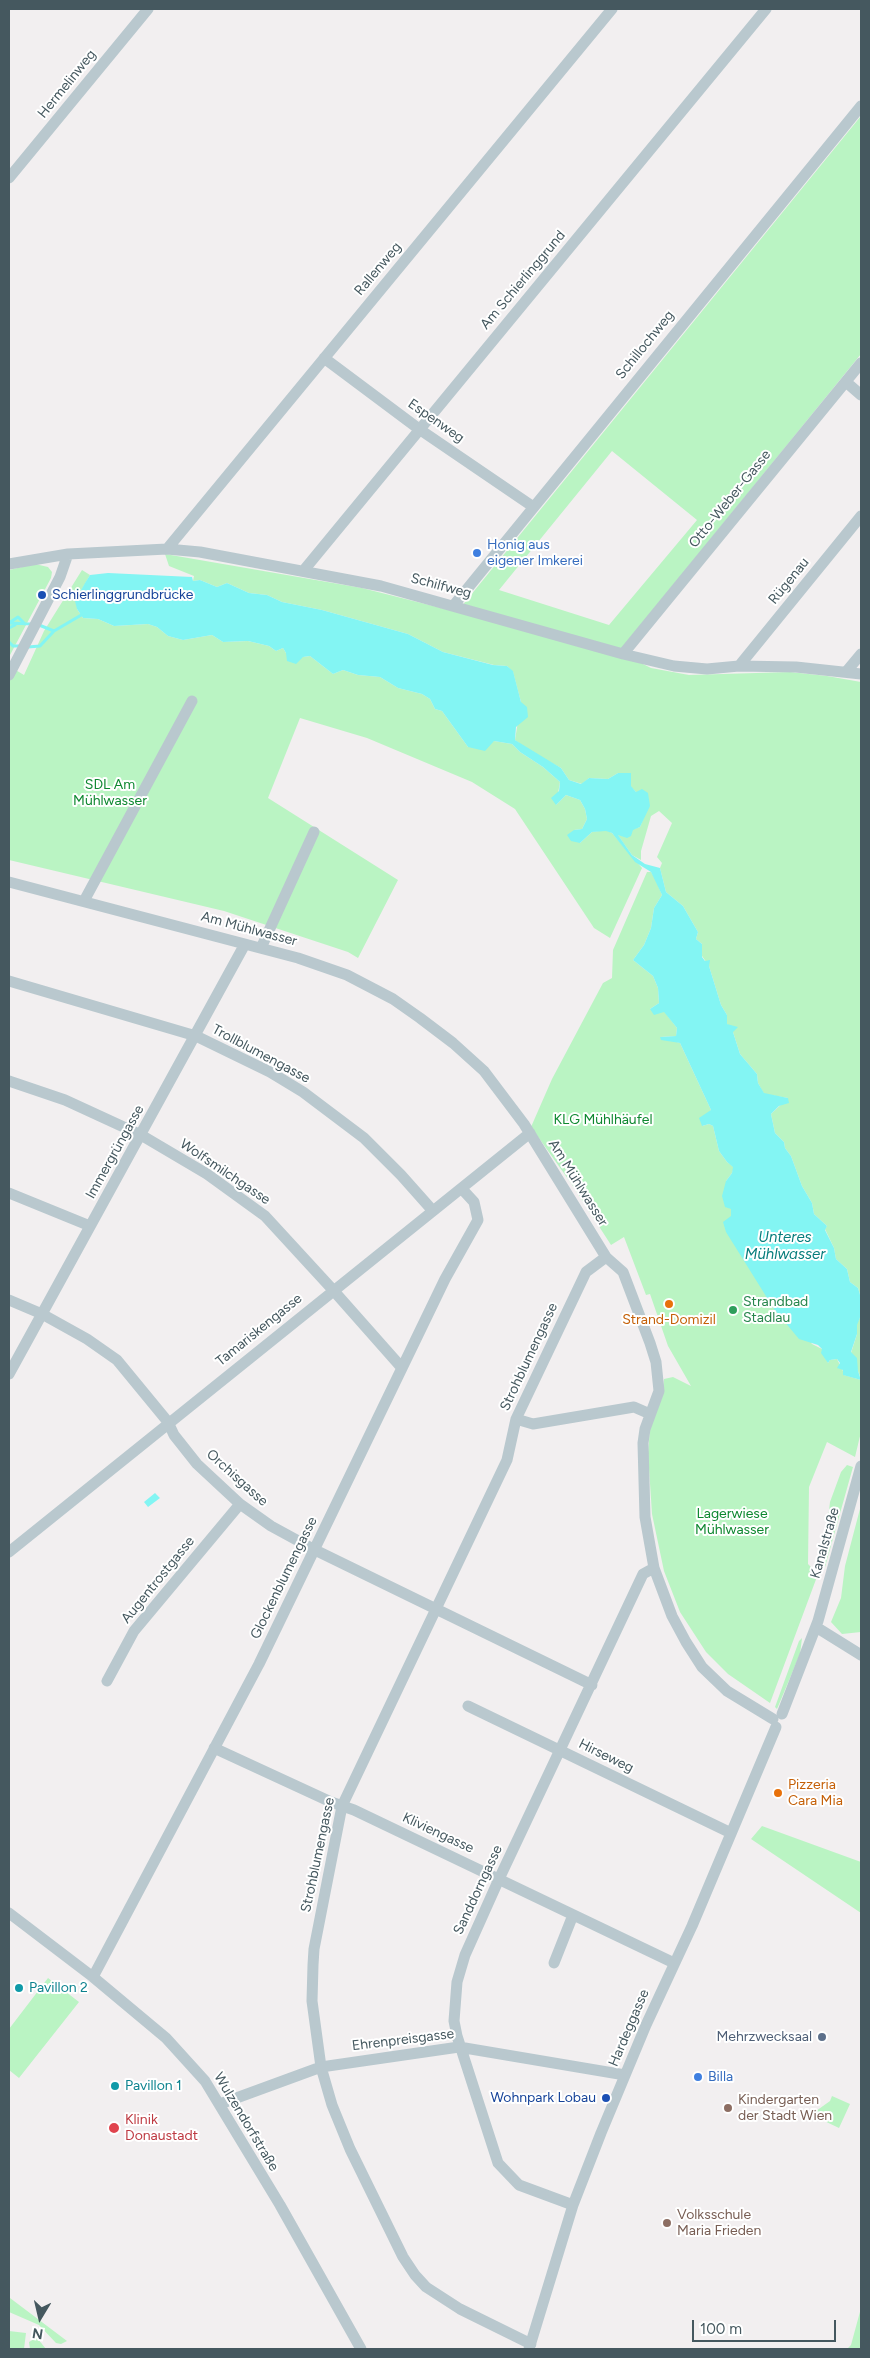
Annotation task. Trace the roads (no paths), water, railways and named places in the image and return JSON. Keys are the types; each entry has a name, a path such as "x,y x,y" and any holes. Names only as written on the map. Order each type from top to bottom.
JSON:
{"street":[{"name":"Hermelinweg","path":"9,178 148,9"},
{"name":"Rallenweg","path":"167,549 612,9"},
{"name":"Am Schierlinggrund","path":"304,570 766,9"},
{"name":"Schillochweg","path":"454,605 532,506 861,106"},
{"name":"Espenweg","path":"324,358 419,429 532,506"},
{"name":"Otto-Weber-Gasse","path":"622,654 861,363"},
{"path":"846,382 861,395"},
{"name":"Rügenau","path":"739,666 861,516"},
{"name":"Schilfweg","path":"9,564 68,554 167,549 200,552 304,570 381,586 454,605 622,654 674,666 707,669 739,666 796,667 861,674"},
{"path":"9,675 60,577 68,554"},
{"path":"846,672 861,654"},
{"path":"84,901 192,702"},
{"path":"261,948 314,832"},
{"name":"Am Mühlwasser","path":"9,882 261,948 347,975 406,1008 453,1043 484,1071 530,1134 606,1257 623,1272 656,1362 658,1391 643,1443 642,1472 645,1517 654,1568 672,1616 702,1667 727,1691 777,1720"},
{"name":"Immergrüngasse","path":"9,1374 245,944"},
{"name":"Trollblumengasse","path":"9,981 196,1036 270,1072 334,1114 364,1138 401,1174 433,1211"},
{"name":"Wolfsmilchgasse","path":"9,1081 65,1100 141,1135 207,1174 264,1216 334,1290 402,1368"},
{"name":"Tamariskengasse","path":"9,1552 168,1422 530,1134"},
{"name":"Glockenblumengasse","path":"93,1977 259,1664 402,1368 446,1279 478,1220 474,1202 462,1188"},
{"path":"9,1193 90,1226"},
{"name":"Strohblumengasse","path":"530,2347 460,2310 426,2287 403,2257 350,2149 332,2105 321,2066 312,2001 314,1949 342,1806 507,1460 516,1418 586,1272 606,1257"},
{"name":"Orchisgasse","path":"9,1300 42,1314 87,1339 117,1360 168,1422 174,1435 197,1464 240,1504 271,1526 315,1550 592,1685"},
{"path":"516,1418 533,1424 634,1407 650,1414"},
{"name":"Kanalstraße","path":"816,1627 837,1558 861,1466"},
{"name":"Augentrostgasse","path":"107,1681 134,1631 240,1504"},
{"name":"Sanddorngasse","path":"573,2205 519,2185 498,2163 460,2047 454,2021 454,2002 460,1969 499,1879 643,1574 654,1568"},
{"path":"816,1627 861,1655"},
{"name":"Hardeggasse","path":"530,2347 573,2205 625,2075 692,1926 816,1627"},
{"name":"Hirseweg","path":"468,1706 731,1833"},
{"name":"Kliviengasse","path":"214,1748 499,1879 674,1963"},
{"name":"Wulzendorfstraße","path":"9,1913 93,1977 166,2038 205,2081 307,2252 361,2349"},
{"path":"554,1963 573,1915"},
{"name":"Ehrenpreisgasse","path":"220,2104 321,2066 460,2047 625,2075"}],"water":[{"name":"Unteres Mühlwasser","path":"108,573 192,577 193,581 200,580 217,587 227,583 249,593 267,595 282,602 322,610 408,634 443,652 493,665 507,666 513,671 521,702 527,707 528,717 516,727 515,740 561,768 569,780 581,784 589,778 608,779 618,773 631,773 631,786 636,792 642,789 648,793 650,806 640,827 633,830 631,836 627,838 618,835 632,855 645,864 660,868 666,892 683,906 698,932 696,939 702,944 702,957 705,961 710,960 709,966 721,1005 727,1015 727,1024 738,1027 733,1032 740,1054 757,1074 758,1083 764,1093 788,1098 789,1103 779,1106 771,1114 775,1133 784,1142 785,1148 791,1156 802,1186 812,1203 814,1214 827,1226 825,1230 834,1248 836,1259 847,1269 850,1282 858,1288 861,1298 861,1315 851,1352 857,1358 861,1380 843,1375 843,1370 837,1368 840,1363 837,1359 830,1360 828,1363 821,1353 822,1349 818,1345 799,1339 774,1309 726,1232 723,1222 731,1216 731,1209 725,1207 722,1196 726,1181 732,1173 733,1167 719,1151 713,1126 709,1124 702,1126 699,1118 711,1110 680,1043 661,1040 660,1037 676,1036 677,1028 664,1012 654,1015 650,1009 659,1003 658,988 653,976 633,960 644,945 651,928 654,908 662,895 651,872 635,862 612,833 606,831 592,832 580,843 571,841 567,835 574,830 582,829 587,819 585,809 580,800 566,795 556,805 551,798 559,791 560,782 512,744 494,741 485,751 468,747 442,711 435,709 430,699 422,694 398,688 380,677 358,675 343,670 333,674 310,656 303,657 296,664 287,661 283,648 276,651 269,646 248,641 223,642 212,635 183,640 168,636 157,627 148,624 114,626 98,619 83,618 77,609 75,601 85,583 90,575"},
{"path":"155,1493 160,1498 148,1507 144,1502"}],"waterway":[{"name":"Unteres Mühlwasser","path":"28,647 40,646 54,631 83,614"},
{"path":"9,623 18,617 25,624"},
{"name":"Unteres Mühlwasser","path":"10,623 33,624"},
{"path":"9,628 15,625"},
{"name":"Unteres Mühlwasser","path":"39,625 54,631"},
{"name":"Unteres Mühlwasser","path":"9,642 13,646 22,646"}],"place":[{"name":"Honig aus eigener Imkerei","path":"477,553"},
{"name":"Schierlinggrundbrücke","path":"42,595"},
{"name":"Strand-Domizil","path":"669,1304"},
{"name":"Strandbad Stadlau","path":"733,1310"},
{"name":"Pizzeria Cara Mia","path":"778,1793"},
{"name":"Pavillon 2","path":"19,1988"},
{"name":"Mehrzwecksaal","path":"822,2037"},
{"name":"Billa","path":"698,2077"},
{"name":"Pavillon 1","path":"115,2086"},
{"name":"Wohnpark Lobau","path":"606,2098"},
{"name":"Kindergarten der Stadt Wien","path":"728,2108"},
{"name":"Klinik Donaustadt","path":"114,2128"},
{"name":"Volksschule Maria Frieden","path":"667,2223"}],"park label":[{"name":"SDL Am Mühlwasser","path":"110,794"},
{"name":"KLG Mühlhäufel","path":"603,1120"},
{"name":"Lagerwiese Mühlwasser","path":"732,1522"}]}
